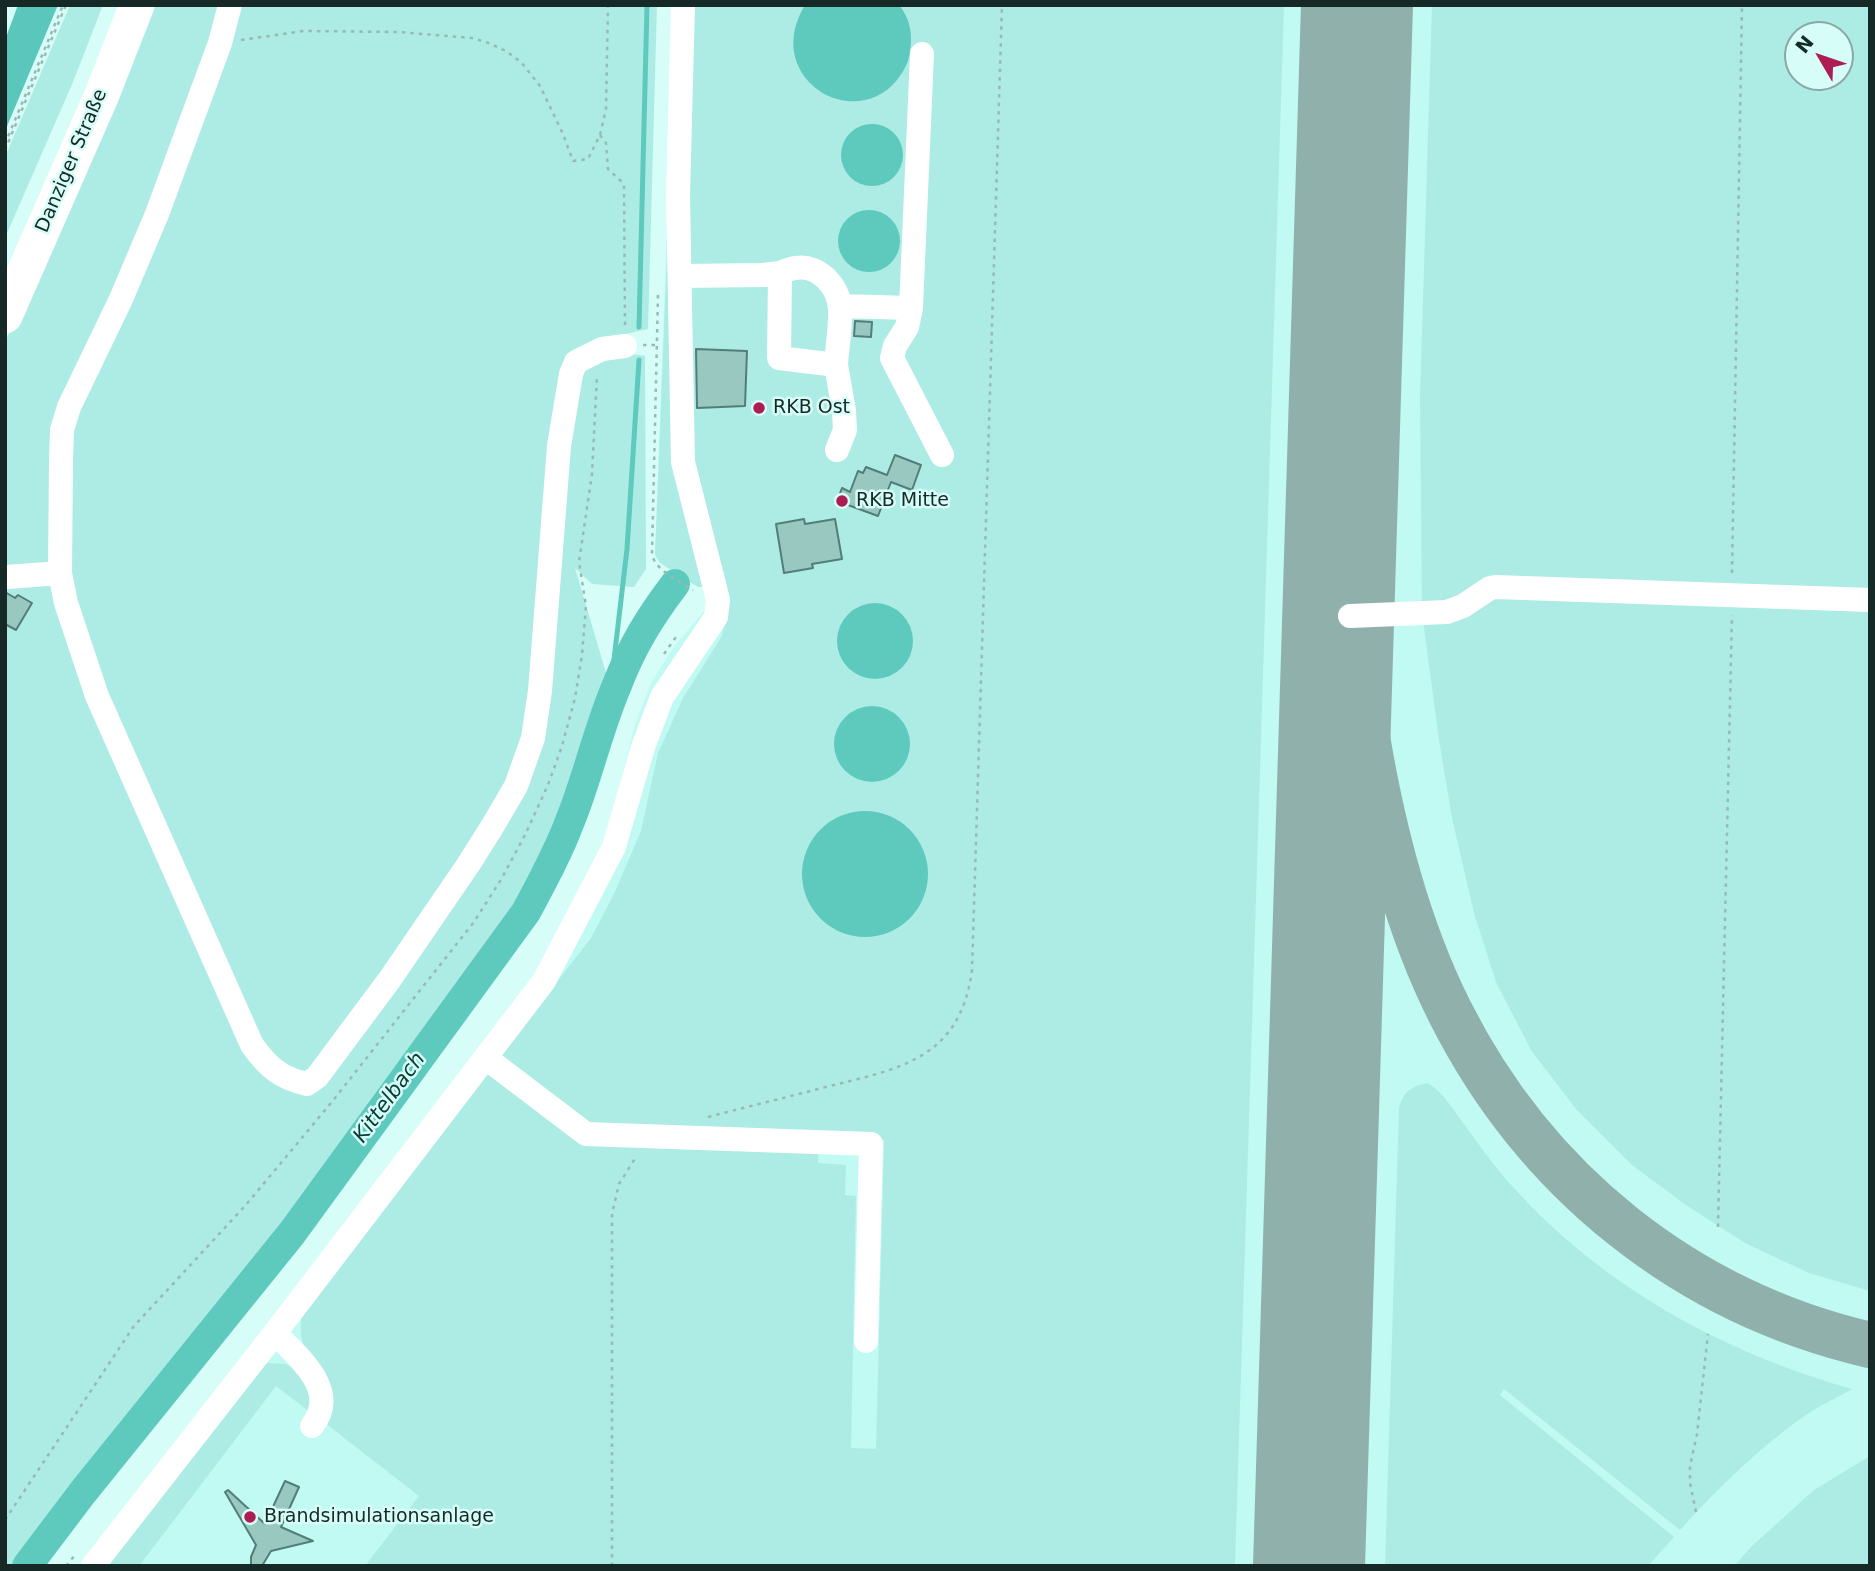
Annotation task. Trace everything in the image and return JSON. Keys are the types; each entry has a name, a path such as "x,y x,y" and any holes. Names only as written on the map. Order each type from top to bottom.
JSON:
{"highway":[{"name":"Danziger Straße","path":"5,259 80,87 112,5"},
{"name":"Danziger Straße","path":"5,316 101,97 137,5"}],"lane":[{"path":"230,5 220,43 157,214 121,299 69,407 62,430 60,573 66,603 97,696 252,1045 266,1064 294,1081 307,1084 317,1077 390,979 468,865 516,786 533,738 540,691 559,446 571,374 576,362 603,349 625,346"},
{"path":"84,1560 275,1334 544,981 614,847 643,747 662,697 716,617 719,600 683,462 678,196 683,5"},
{"path":"922,54 911,308 907,327 895,346 892,358 942,455"},
{"path":"680,276 763,275 805,268 819,272 832,285 840,306 836,365 845,430 837,450"},
{"path":"780,273 779,358 836,365"},
{"path":"840,306 911,308"},
{"path":"7,577 60,573"},
{"path":"1350,616 1447,612 1495,587 1870,600"},
{"path":"486,1058 586,1134 871,1144 866,1341"},
{"path":"275,1334 296,1355 320,1388 323,1398 321,1410 319,1418 312,1426"}],"path":[{"path":"5,144 65,5"},
{"path":"5,150 65,5"},
{"path":"220,43 304,31 398,32 472,38 506,51 521,62 540,86 573,161 588,159 600,135 606,109 607,5"},
{"path":"697,1119 881,1073 912,1062 926,1054 949,1031 962,1009 970,986 1002,5"},
{"path":"600,135 606,143 608,169 624,184 625,346 656,345"},
{"path":"586,607 579,562 592,474 597,373"},
{"path":"662,659 677,636"},
{"path":"612,1566 612,1214 619,1184 626,1171 635,1158 657,1137"},
{"path":"1696,1513 1690,1483 1690,1466 1697,1434 1708,1334"},
{"path":"66,1566 84,1560"}],"shaded area":[{"path":"18,5 58,5 5,131 5,40"},
{"path":"70,5 103,5 73,82 5,238 5,157"},
{"path":"153,5 657,5 648,329 621,335 620,352 645,356 646,569 634,587 592,584 575,568 609,683 582,762 525,902 360,1123 20,1566 5,1566 5,342 116,102"},
{"path":"675,5 1870,5 1870,1566 84,1566 536,975 605,843 635,725 651,683 675,645 707,608 705,587 698,587 660,563 655,555"},
{"path":"694,5 1284,5 1235,1566 365,1566 419,1496 325,1423 301,1336 301,1307 485,1069 582,1136 819,1146 818,1163 846,1165 845,1195 856,1196 851,1448 876,1449 884,1140 595,1129 575,1121 501,1054 591,938 614,894 641,831 658,753 683,698 722,636 727,610 693,466 688,200"},
{"path":"805,5 899,5 908,21 911,39 907,63 897,80 879,95 858,101 837,99 818,90 803,75 795,55 795,31"},
{"path":"1432,5 1870,5 1870,595 1513,581 1460,602 1422,605 1420,397"},
{"path":"866,124 878,124 894,133 901,143 901,167 894,177 878,186 866,186 855,181 846,172 841,161 841,149 846,138 855,129"},
{"path":"869,210 891,219 900,241 891,263 869,272 847,263 838,241 847,219"},
{"path":"668,227 705,587 698,587 660,563 655,555"},
{"path":"1495,591 1870,605 1870,1291 1809,1273 1745,1243 1686,1205 1632,1165 1576,1109 1531,1050 1496,982 1474,913 1452,818 1423,620"},
{"path":"868,603 882,603 896,609 907,620 913,641 910,656 902,668 882,679 868,679 854,673 843,662 837,648 837,634 843,620 854,609"},
{"path":"865,706 879,706 893,712 904,723 910,744 907,759 899,771 879,782 865,782 851,776 840,765 834,751 834,737 840,723 851,712"},
{"path":"865,811 889,816 910,829 923,850 928,874 923,898 910,919 889,932 865,937 841,932 820,919 807,898 802,874 807,850 820,829 841,816"},
{"path":"1428,1083 1444,1098 1494,1165 1547,1222 1625,1285 1667,1312 1711,1335 1804,1374 1852,1389 1806,1415 1752,1457 1680,1530 1504,1389 1500,1395 1674,1537 1648,1566 1385,1566 1399,1108 1409,1090"},
{"path":"268,1363 285,1364 295,1369 309,1386 310,1412 276,1386 139,1566 104,1566 255,1371"},
{"path":"1870,1456 1870,1566 1734,1566 1752,1546 1814,1490"}],"building":[{"path":"855,321 872,322 871,337 854,336"},
{"path":"696,349 747,351 745,406 697,408"},
{"path":"895,455 921,465 912,490 891,482 878,516 837,501 842,488 850,492 858,471 863,473 866,467 887,475"},
{"path":"804,519 805,524 835,519 842,559 812,564 813,568 784,573 776,524"},
{"path":"5,592 15,598 18,595 32,603 16,630 5,624"},
{"name":"Brandsimulationsanlage","path":"285,1481 299,1487 281,1527 313,1541 271,1551 262,1566 251,1566 256,1545 225,1492 228,1490 265,1524"}],"waterway":[{"path":"639,327 647,5"},
{"path":"616,687 613,668 627,549 639,360"},
{"name":"Kittelbach","path":"27,1566 83,1492 292,1233 526,912 565,833 604,719 629,657 642,632 675,584"}],"taxiway":[{"path":"1343,467 1349,590 1358,682 1385,827 1407,904 1434,978 1485,1073 1525,1129 1571,1180 1622,1226 1678,1265 1738,1299 1802,1325 1870,1345"}],"runway":[{"path":"1309,1566 1357,5"}],"place":[{"name":"RKB Ost","path":"759,408"},
{"name":"RKB Mitte","path":"842,501"},
{"name":"Brandsimulationsanlage","path":"250,1517"}]}
